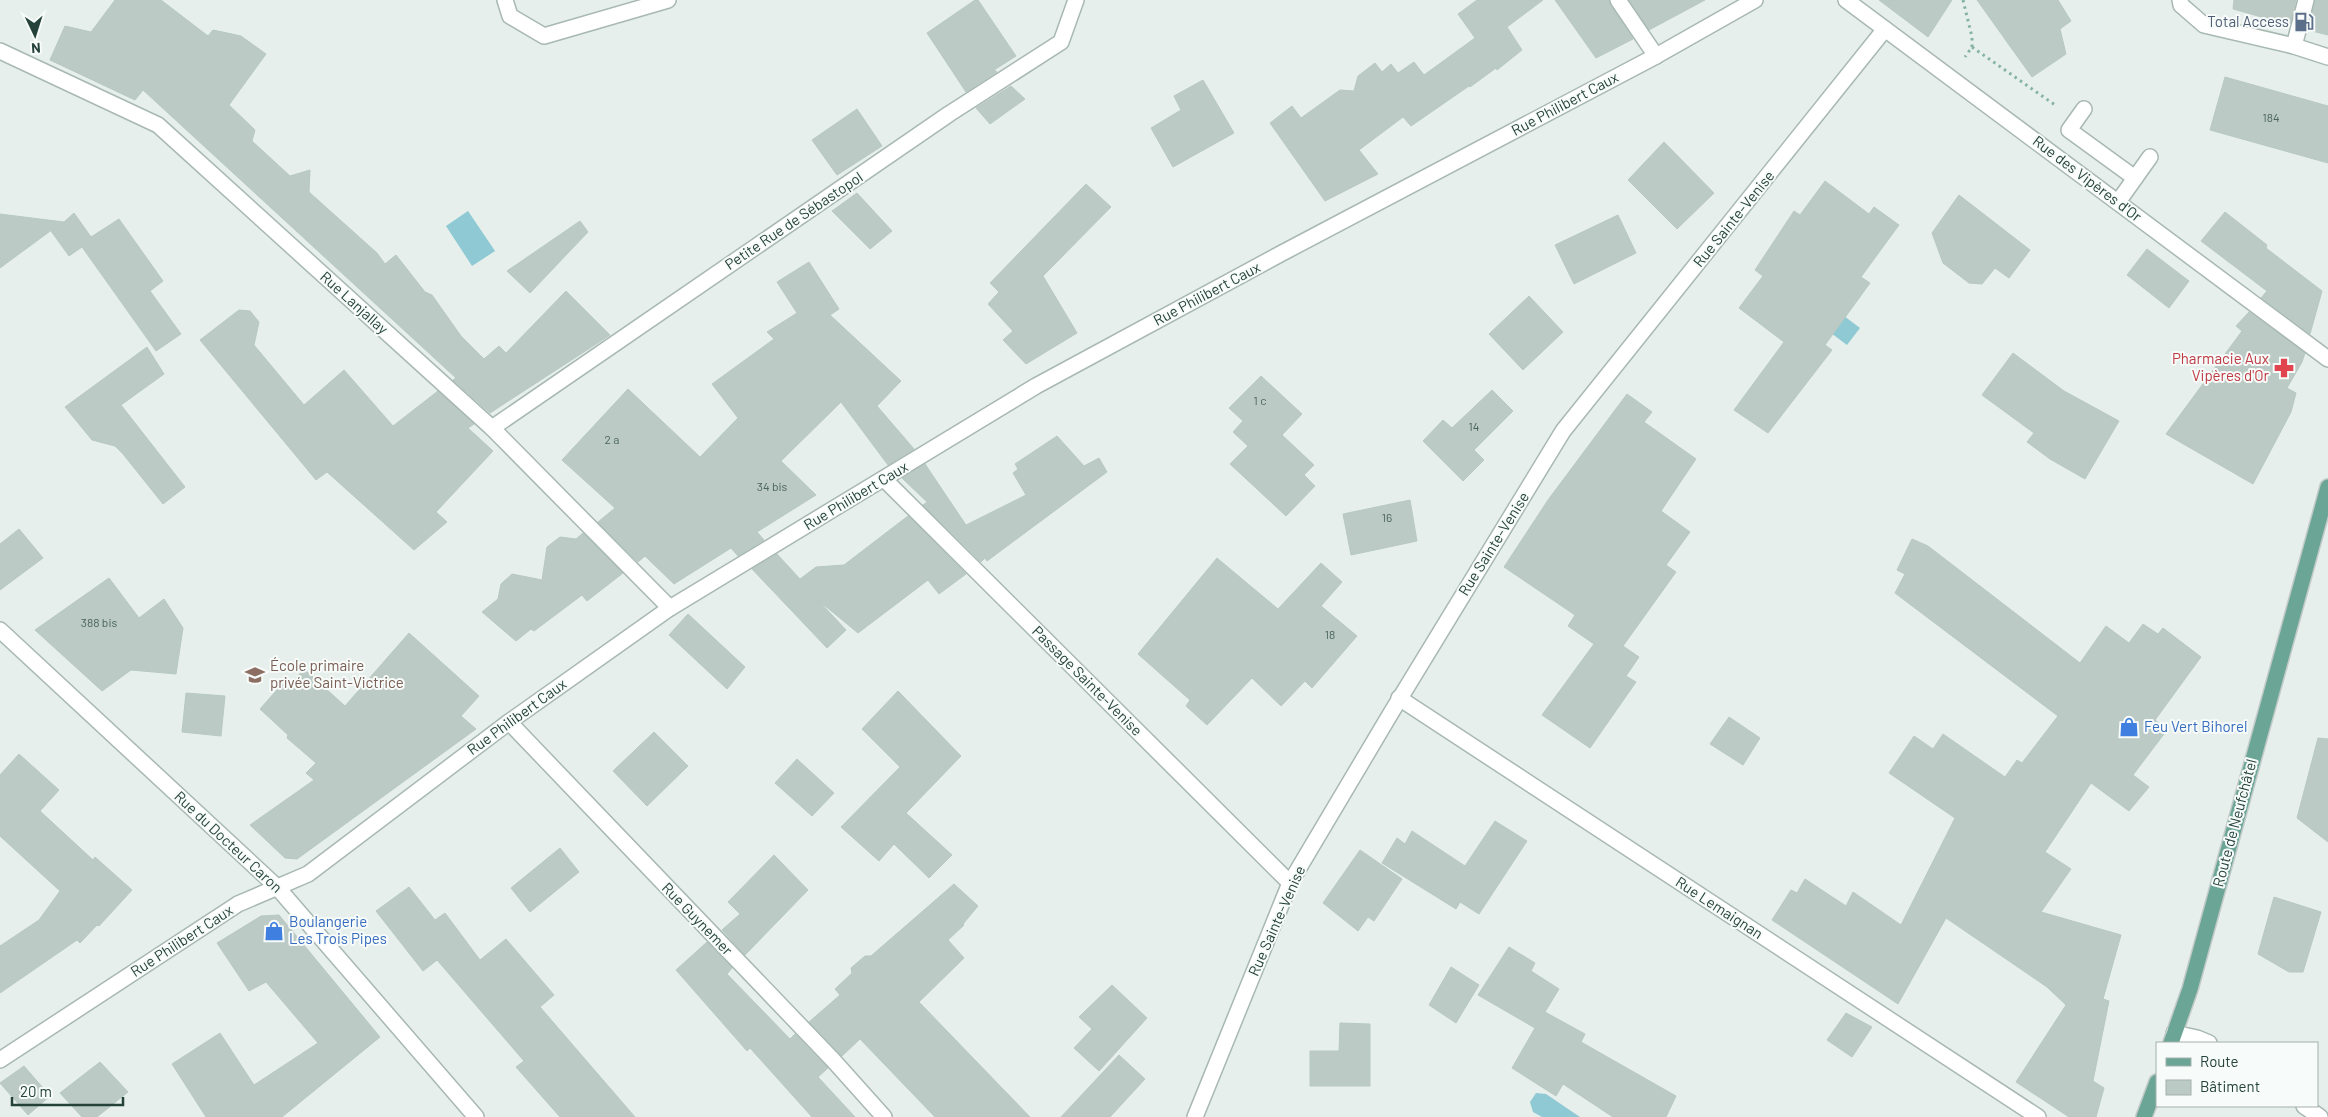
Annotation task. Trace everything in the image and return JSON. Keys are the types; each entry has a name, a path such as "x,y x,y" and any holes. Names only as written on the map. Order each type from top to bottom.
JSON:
{"main road":[{"name":"Route de Neufchâtel","path":"2173,1038 2192,980 2328,487"},
{"path":"2144,1117 2156,1085"}],"street":[{"path":"505,0 510,16 544,36 668,0"},
{"name":"Petite Rue de Sébastopol","path":"492,428 949,114 1061,42 1076,0"},
{"path":"1618,0 1656,56"},
{"name":"Rue Philibert Caux","path":"0,1060 238,904 308,874 509,722 670,608 1036,386 1293,247 1656,56 1755,0"},
{"name":"Rue des Vipères d'Or","path":"1846,0 2328,359"},
{"path":"2180,0 2180,5 2204,25 2294,46 2328,57"},
{"path":"2294,46 2306,0"},
{"name":"Rue Sainte-Venise","path":"1195,1117 1290,883 1399,698 1563,431 1885,28"},
{"name":"Rue Lanjallay","path":"0,51 158,125 492,428 670,608"},
{"path":"2080,114 2068,130 2135,178"},
{"path":"2118,202 2150,157"},
{"name":"Passage Sainte-Venise","path":"884,479 1290,883"},
{"name":"Rue du Docteur Caron","path":"0,630 277,887 476,1117"},
{"name":"Rue Lemaignan","path":"1399,698 2038,1117"},
{"name":"Rue Guynemer","path":"509,722 833,1060 884,1117"},
{"path":"2173,1038 2197,1038 2207,1042"},
{"path":"2305,1107 2320,1117"}],"path":[{"path":"1962,63 1972,47 1963,0"},
{"path":"1972,47 2080,114"}],"water":[{"path":"468,211 495,251 472,266 446,226"},
{"path":"1828,304 1860,328 1847,345 1815,321"},
{"path":"1536,1093 1546,1094 1580,1117 1542,1117 1533,1112 1530,1102"}],"building":[{"path":"115,0 161,0 208,36 213,30 241,36 266,54 229,105 255,130 252,141 290,176 310,170 309,192 377,253 385,264 396,255 425,292 432,295 461,336 484,359 499,346 506,353 566,291 610,335 490,413 453,380 456,378 143,90 135,100 50,60 65,26 91,32"},
{"path":"975,0 978,0 1016,56 994,70 997,72 966,92 927,33"},
{"path":"1477,0 1543,0 1507,27 1522,50 1497,70 1496,68 1411,126 1403,117 1359,150 1378,174 1325,201 1270,123 1292,106 1301,118 1340,90 1354,91 1358,76 1375,63 1382,72 1391,64 1398,73 1414,62 1424,75 1475,38 1458,14"},
{"path":"1555,0 1609,0 1633,39 1596,58"},
{"path":"1629,0 1705,0 1649,30"},
{"path":"1879,0 1952,0 1928,37"},
{"path":"1977,0 2058,0 2071,21 2060,29 2066,54 2032,77"},
{"path":"2234,0 2296,0 2290,25 2233,9"},
{"path":"2315,0 2328,0 2328,35 2308,30"},
{"path":"2225,77 2328,106 2328,163 2210,130"},
{"path":"1203,80 1234,133 1173,167 1151,128 1181,110 1174,96"},
{"path":"1011,86 1025,99 990,124 976,108"},
{"path":"857,109 882,146 837,175 812,140"},
{"path":"1664,142 1714,193 1677,229 1628,180"},
{"path":"1825,181 1869,214 1874,207 1899,225 1861,277 1870,283 1825,345 1832,350 1768,433 1734,410 1784,342 1739,308 1763,276 1755,270 1794,211 1800,215"},
{"path":"1086,184 1111,207 1043,276 1077,333 1026,364 1003,340 1013,331 988,304 999,292 990,283"},
{"path":"857,193 892,231 870,249 832,211"},
{"path":"1959,195 2030,250 2009,278 1995,268 1982,284 1969,283 1943,263 1932,233"},
{"path":"2225,212 2267,245 2266,248 2322,291 2310,334 2261,298 2267,291 2201,241"},
{"path":"74,213 91,237 119,219 163,281 150,291 181,334 156,351 82,247 69,256 51,231 53,229 0,268 0,214 64,222"},
{"path":"1618,215 1636,253 1574,284 1555,245"},
{"path":"580,221 588,232 530,293 507,271"},
{"path":"2147,249 2189,281 2169,308 2127,275"},
{"path":"809,262 839,309 830,315 901,381 877,406 914,449 888,465 841,402 781,461 816,495 757,532 764,540 738,556 731,548 674,584 645,556 638,562 598,522 615,508 562,460 628,389 700,457 738,418 712,384 774,339 767,332 797,313 777,282"},
{"path":"1529,296 1563,332 1523,370 1489,334"},
{"path":"239,310 250,311 259,322 254,345 304,405 344,370 393,426 438,391 474,424 468,428 493,451 436,512 447,522 414,550 327,472 316,480 200,340"},
{"path":"2249,312 2305,353 2287,388 2296,393 2291,412 2253,484 2166,434 2242,331 2236,326"},
{"path":"147,347 164,374 121,405 185,487 163,504 115,446 92,440 65,407"},
{"path":"2013,353 2064,391 2119,421 2085,479 2050,459 2027,442 2034,433 1982,395"},
{"path":"1261,376 1302,414 1282,435 1314,465 1304,475 1315,486 1286,516 1230,464 1248,446 1233,432 1243,421 1229,408"},
{"path":"1492,390 1513,411 1474,450 1484,460 1463,481 1423,441 1443,420 1452,428"},
{"path":"1627,394 1652,412 1644,422 1696,459 1661,511 1690,532 1666,565 1676,572 1623,646 1639,657 1626,676 1636,682 1590,748 1542,715 1594,644 1568,626 1575,615 1504,567 1548,500"},
{"path":"1057,436 1084,466 1099,458 1107,472 987,561 985,558 981,562 923,505 927,502 902,478 925,464 966,525 1026,495 1013,473 1018,469 1015,464"},
{"path":"1410,500 1417,541 1351,555 1343,514"},
{"path":"908,516 966,574 939,594 928,580 858,633 818,600 846,630 827,648 752,569 777,554 800,579 816,567 844,565"},
{"path":"19,529 43,558 0,590 0,544"},
{"path":"583,533 623,573 587,601 582,595 534,631 531,629 516,641 482,612 498,599 501,584 512,574 542,580 547,547 560,537 576,539"},
{"path":"1912,539 1928,546 2080,663 2106,626 2129,643 2143,624 2158,634 2163,628 2201,657 2155,720 2167,730 2133,775 2149,787 2129,811 2091,783 2045,852 2071,869 2041,912 2121,935 2103,999 2109,1001 2093,1081 2104,1088 2096,1117 2069,1117 2016,1082 2066,1005 2047,987 1946,918 1898,1004 1772,920 1791,890 1797,893 1805,879 1846,906 1853,892 1901,925 1955,818 1889,773 1914,736 1933,749 1943,734 2005,777 2017,760 2022,763 2058,716 1895,593 1905,574 1897,570"},
{"path":"1217,558 1278,609 1321,563 1342,582 1321,606 1357,636 1312,688 1305,681 1281,706 1252,678 1207,725 1186,706 1190,700 1138,654"},
{"path":"109,578 139,618 164,599 183,628 176,674 131,670 102,691 35,630"},
{"path":"688,614 745,667 727,689 669,635"},
{"path":"409,633 479,696 461,716 476,729 297,859 285,858 250,825 314,780 306,773 316,763 287,738 288,735 260,709 283,683 288,688 304,669 345,706"},
{"path":"898,691 961,756 906,813 952,855 929,878 894,844 879,861 841,827 900,767 862,729"},
{"path":"186,693 225,696 221,736 182,732"},
{"path":"1729,717 1760,738 1743,765 1710,744"},
{"path":"654,732 688,766 647,806 613,771"},
{"path":"2318,738 2328,739 2328,842 2297,818"},
{"path":"19,754 59,790 40,811 93,860 95,857 132,890 99,926 97,925 80,943 77,940 0,993 0,946 39,920 60,891 0,836 0,775"},
{"path":"797,759 834,793 812,816 775,783"},
{"path":"1495,821 1527,841 1479,914 1460,902 1456,909 1382,863 1397,838 1405,844 1412,831 1465,866"},
{"path":"560,848 579,872 530,912 511,888"},
{"path":"1360,850 1402,879 1374,921 1368,917 1358,931 1323,903"},
{"path":"774,855 808,890 745,955 722,930 740,914 728,902"},
{"path":"954,884 978,906 964,925 948,940 964,958 919,1002 1030,1117 935,1117 860,1039 842,1056 809,1022 840,995 835,989 852,973 851,968 865,956 871,956"},
{"path":"409,887 435,920 445,913 480,960 506,939 554,995 540,1007 635,1117 560,1117 516,1067 524,1061 437,960 423,971 376,911"},
{"path":"2274,897 2321,912 2303,972 2289,972 2258,954"},
{"path":"279,915 380,1037 282,1117 206,1117 172,1064 220,1033 254,1085 318,1043 266,982 249,991 217,943 261,916"},
{"path":"707,942 732,968 727,974 790,1039 795,1034 828,1068 818,1077 855,1117 812,1117 750,1048 747,1051 676,970"},
{"path":"1509,947 1535,963 1531,971 1559,989 1545,1012 1585,1034 1581,1042 1676,1096 1666,1117 1613,1117 1563,1084 1556,1096 1512,1068 1535,1028 1478,995"},
{"path":"1451,967 1479,985 1456,1023 1429,1005"},
{"path":"1112,985 1147,1018 1099,1071 1074,1048 1092,1029 1079,1017"},
{"path":"1846,1013 1872,1027 1852,1057 1827,1040"},
{"path":"1340,1023 1370,1024 1370,1086 1310,1086 1310,1051 1339,1051"},
{"path":"1119,1055 1145,1079 1110,1117 1061,1117"},
{"path":"100,1062 128,1092 97,1117 82,1117 60,1093"},
{"path":"24,1066 50,1096 28,1115 0,1083"}],"place":[{"name":"Total Access","path":"2304,22"},
{"name":"Pharmacie Aux Vipères d'Or","path":"2284,368"},
{"name":"École primaire privée Saint-Victrice","path":"255,675"},
{"name":"Feu Vert Bihorel","path":"2129,727"},
{"name":"Boulangerie Les Trois Pipes","path":"274,931"}]}
